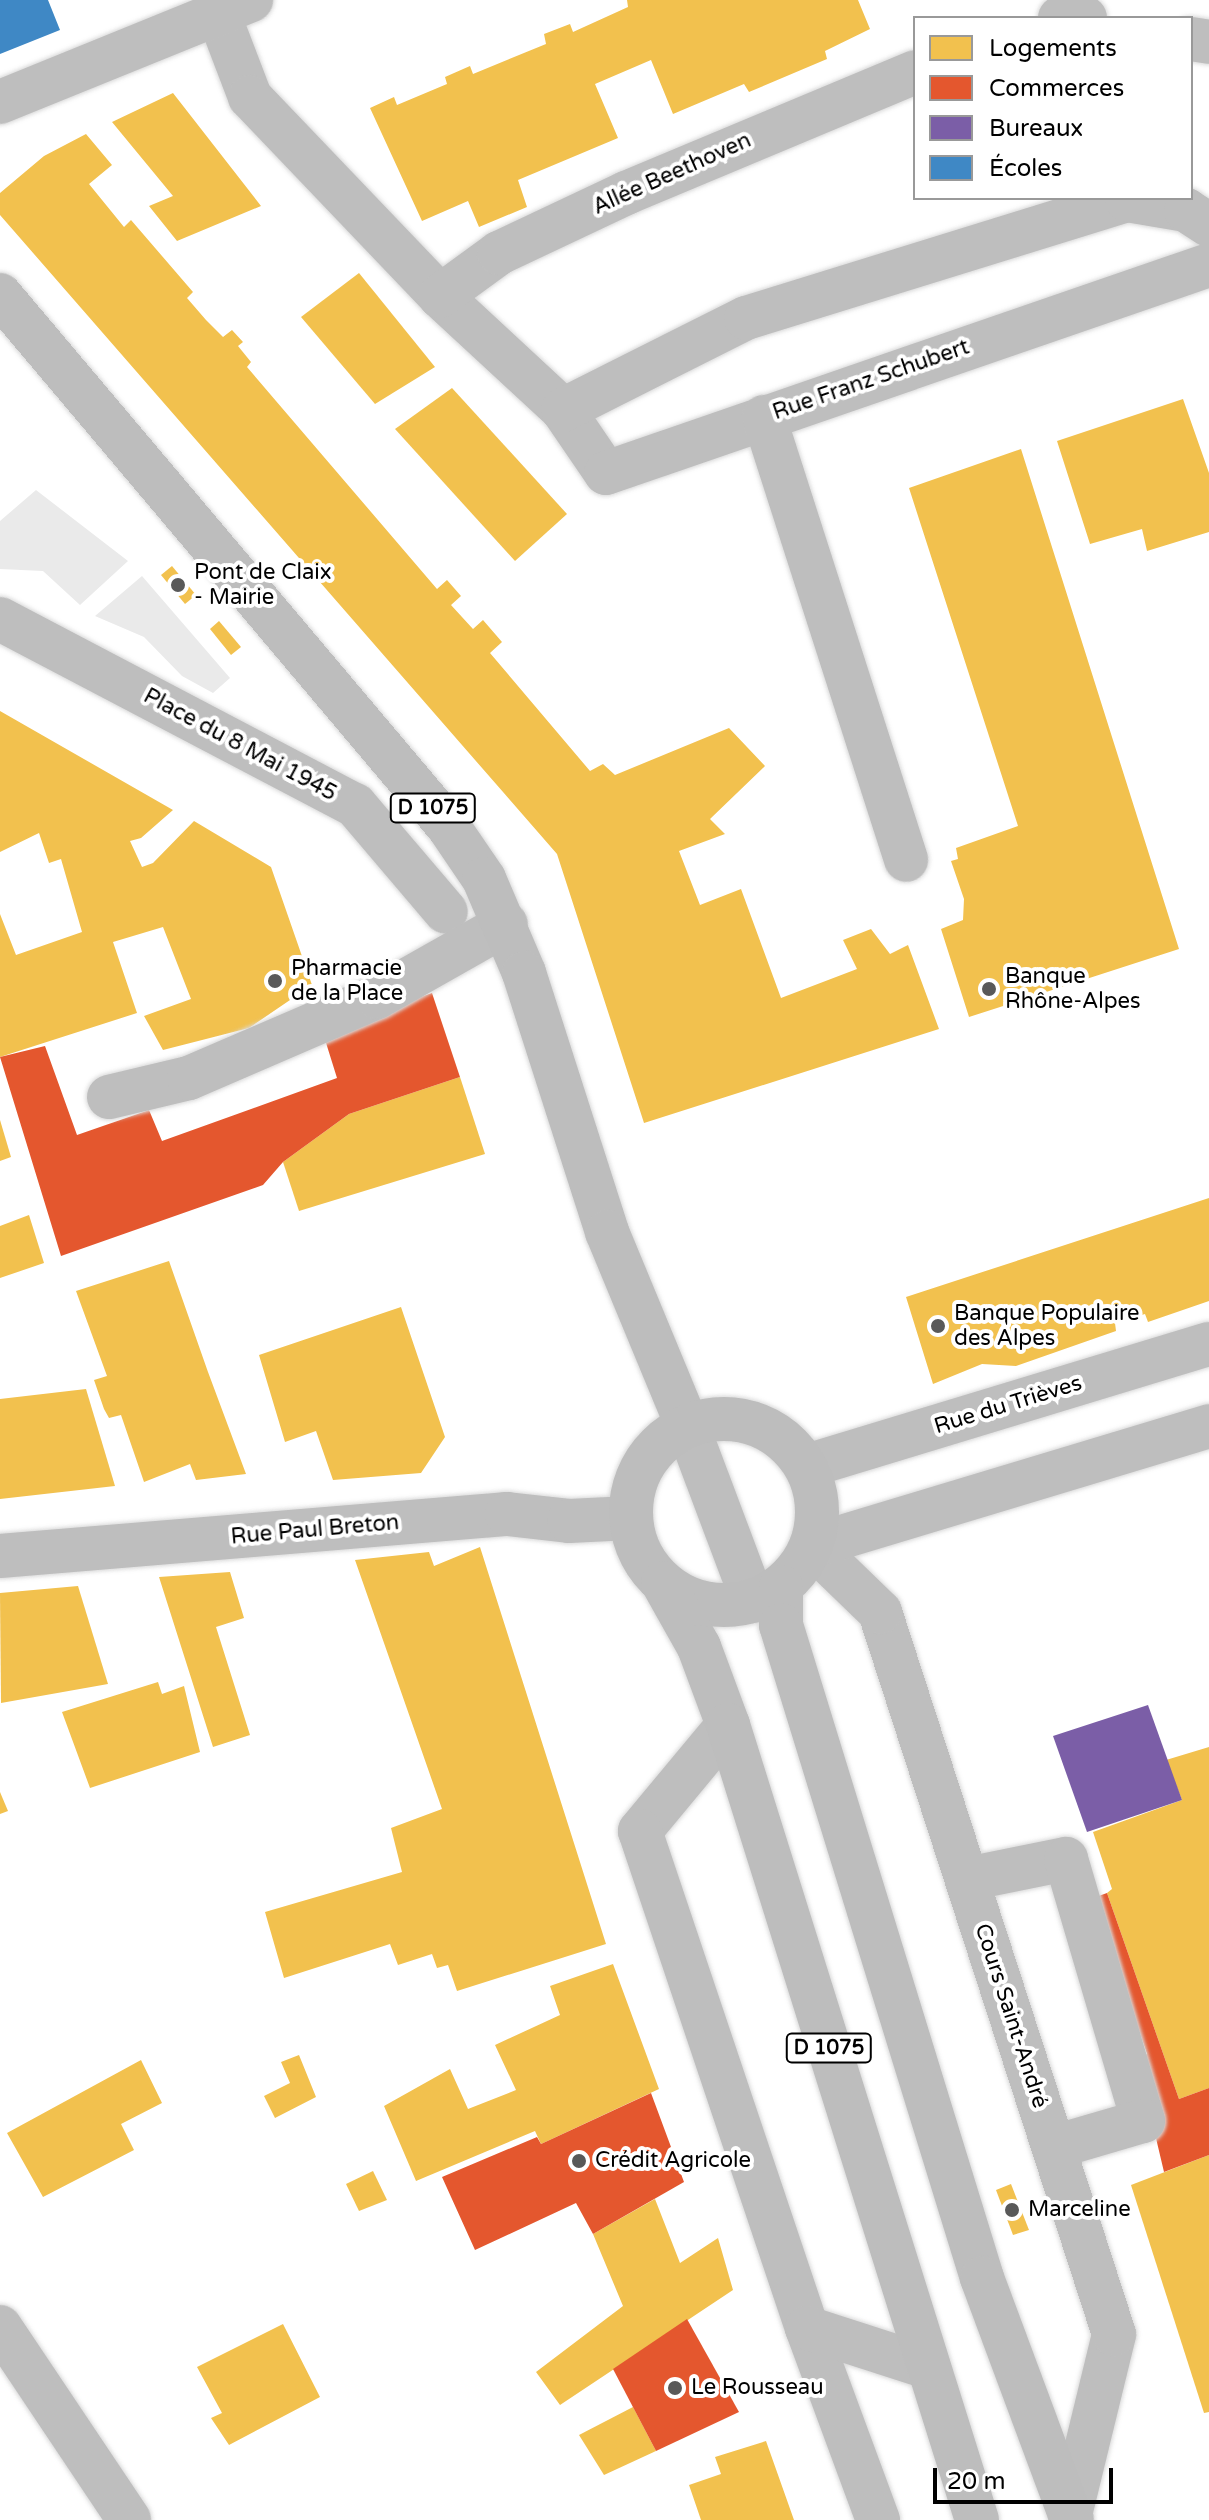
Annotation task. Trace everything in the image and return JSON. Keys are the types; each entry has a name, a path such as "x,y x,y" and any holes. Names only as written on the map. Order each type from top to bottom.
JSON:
{"main road":[{"name":"D 1075","path":"0,295 448,826 506,924 607,1232 687,1425"},
{"path":"721,1418 755,1422 785,1439 807,1466 816,1492 818,1520 812,1546 767,1594 721,1605 690,1599 663,1583 640,1554 630,1518 632,1490 644,1463 662,1441 687,1425 721,1418"},
{"name":"D 1075","path":"663,1583 699,1647 728,1725 977,2520"},
{"name":"Cours Saint-André","path":"767,1594 785,1639 982,2278 1071,2517"}],"street":[{"path":"0,102 234,7"},
{"name":"Rue Franz Schubert","path":"234,7 250,97 440,296 563,410 606,473 1209,265"},
{"name":"Allée Beethoven","path":"440,296 499,253 626,193 913,73"},
{"path":"563,410 746,318 1127,200 1186,210 1209,225"},
{"path":"764,417 906,860"},
{"name":"Place du 8 Mai 1945","path":"0,619 355,805 446,912"},
{"path":"109,1097 189,1078 377,997 506,924"},
{"name":"Rue du Trièves","path":"807,1466 1209,1344"},
{"path":"687,1425 767,1594"},
{"path":"812,1546 1209,1426"},
{"name":"Rue Paul Breton","path":"0,1556 507,1514 569,1521 630,1518"},
{"name":"Cours Saint-André","path":"812,1546 880,1612 1114,2334 1071,2517"},
{"path":"728,1725 640,1831 807,2328 878,2520"},
{"path":"967,1879 1066,1859 1143,2121 1054,2147"},
{"path":"0,2327 129,2520"},
{"path":"807,2328 928,2367"}],"shaded area":[{"path":"36,490 128,561 80,605 43,571 0,569 0,521"},
{"path":"142,576 230,678 213,693 182,676 144,637 95,616"}],"building: Logements":[{"path":"627,0 858,0 870,29 825,51 827,59 749,92 744,84 673,114 651,60 595,84 618,138 518,180 527,207 479,227 468,201 422,221 370,108 394,97 397,105 447,84 445,77 470,66 473,74 546,44 544,34 570,24 573,32 628,7"},
{"path":"173,93 261,206 177,241 149,206 173,196 112,122"},
{"path":"86,134 112,165 89,184 124,227 131,220 193,292 187,298 206,320 223,337 232,330 243,342 238,346 251,362 247,367 437,589 447,580 461,596 451,605 473,629 483,620 502,642 490,653 590,771 603,764 615,775 729,728 765,766 710,819 725,834 679,851 700,905 741,889 781,998 857,969 843,940 871,929 890,954 908,945 939,1029 644,1123 557,854 0,215 0,193 44,156"},
{"path":"359,273 435,367 375,404 301,317"},
{"path":"452,388 567,514 515,561 395,429"},
{"path":"1183,399 1209,473 1209,532 1147,551 1142,529 1090,544 1057,441"},
{"path":"1021,449 1179,949 969,1017 941,929 963,920 964,899 951,861 958,859 956,848 1018,826 909,488"},
{"name":"Pont de Claix - Mairie","path":"172,566 196,595 185,604 161,575"},
{"name":"Pont de Claix - Mairie","path":"219,621 241,647 231,655 210,629"},
{"path":"0,711 173,810 141,838 130,841 142,867 153,863 194,821 271,867 312,985 249,1028 163,1050 144,1016 191,999 163,927 113,942 137,1013 0,1057 0,914 16,955 82,932 61,859 49,863 39,833 0,852"},
{"path":"460,1077 485,1154 299,1211 283,1162 349,1114"},
{"path":"0,1120 11,1157 0,1161"},
{"path":"1209,1198 1209,1301 1148,1322 1145,1314 1115,1323 1116,1331 1016,1366 982,1364 933,1384 906,1297"},
{"path":"29,1215 44,1263 0,1278 0,1226"},
{"path":"169,1261 246,1474 196,1480 190,1464 144,1482 121,1415 109,1418 104,1409 94,1380 107,1376 76,1291"},
{"path":"401,1307 445,1437 421,1473 333,1480 316,1431 285,1442 259,1355"},
{"path":"86,1389 115,1486 0,1499 0,1399"},
{"path":"480,1547 606,1944 457,1991 448,1965 437,1968 432,1954 398,1965 390,1944 284,1978 265,1912 402,1872 391,1828 442,1809 355,1560 429,1552 434,1566"},
{"path":"230,1572 244,1618 216,1627 250,1735 213,1747 159,1577"},
{"path":"78,1586 108,1684 1,1703 0,1593"},
{"path":"158,1682 162,1694 184,1686 200,1752 90,1788 62,1712"},
{"path":"1209,1747 1209,2088 1179,2099 1107,1893 1112,1889 1093,1832 1182,1800 1166,1760"},
{"path":"0,1792 8,1811 0,1814"},
{"path":"613,1964 659,2089 541,2144 535,2131 416,2181 384,2106 450,2069 468,2109 516,2090 495,2045 560,2015 550,1986"},
{"path":"299,2055 316,2097 275,2118 264,2096 290,2083 281,2062"},
{"path":"141,2060 162,2103 121,2124 134,2150 43,2197 7,2133"},
{"path":"1209,2155 1209,2412 1204,2413 1131,2185"},
{"path":"373,2171 387,2200 359,2211 346,2184"},
{"name":"Marceline","path":"1011,2184 1029,2230 1013,2235 996,2190"},
{"path":"655,2199 680,2263 718,2238 733,2290 560,2405 536,2372 623,2306 593,2234"},
{"path":"283,2324 320,2397 229,2445 211,2418 222,2413 197,2367"},
{"path":"633,2407 656,2451 604,2475 579,2435"},
{"path":"766,2441 794,2520 701,2520 689,2485 721,2474 715,2457"}],"building: Commerces":[{"path":"432,993 460,1077 349,1114 283,1162 263,1185 61,1256 0,1057 45,1046 77,1135 149,1110 162,1141 337,1078 322,1030"},
{"path":"1107,1893 1179,2099 1209,2088 1209,2155 1164,2172 1137,2058 1147,2054 1093,1898"},
{"name":"Crédit Agricole","path":"651,2093 684,2182 593,2234 576,2203 475,2250 442,2177 537,2137 541,2144"},
{"name":"Le Rousseau","path":"687,2319 739,2412 656,2451 613,2369"}],"building: Bureaux":[{"path":"1148,1705 1182,1800 1087,1832 1053,1736"}],"building: Écoles":[{"path":"0,0 48,0 60,30 0,54"}],"place":[{"name":"Pont de Claix - Mairie","path":"178,585"},
{"name":"Pharmacie de la Place","path":"275,981"},
{"name":"Banque Rhône-Alpes","path":"989,989"},
{"name":"Banque Populaire des Alpes","path":"938,1326"},
{"name":"Crédit Agricole","path":"579,2161"},
{"name":"Marceline","path":"1012,2210"},
{"name":"Le Rousseau","path":"675,2388"}]}
